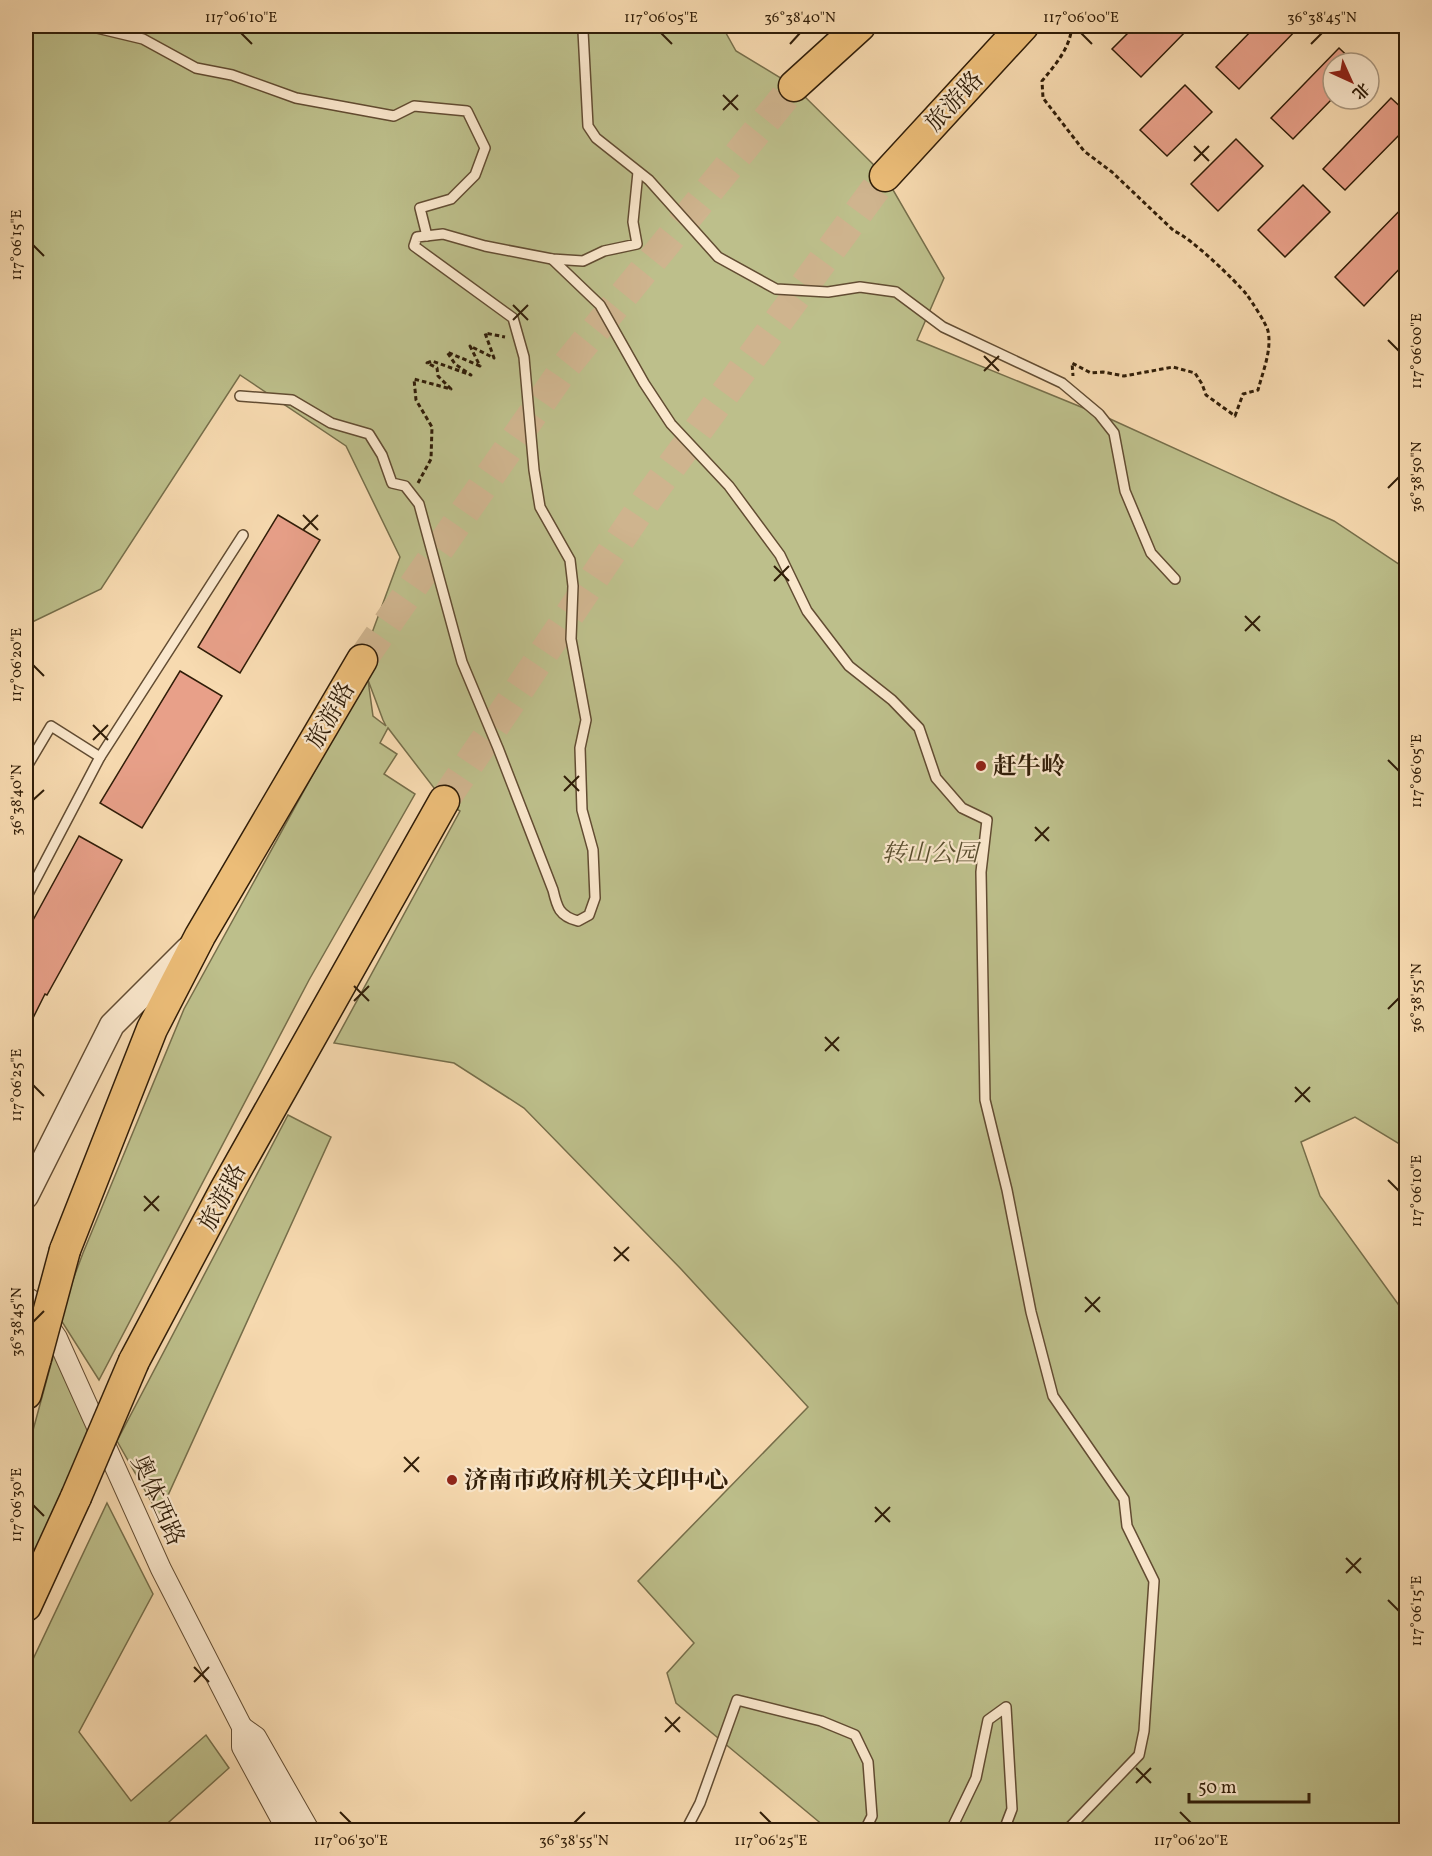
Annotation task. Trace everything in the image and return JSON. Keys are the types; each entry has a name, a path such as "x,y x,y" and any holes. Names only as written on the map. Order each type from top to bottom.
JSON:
{"main road":[{"path":"794,86 860,26"},
{"name":"旅游路","path":"885,176 1023,26"},
{"name":"旅游路","path":"26,1394 64,1250 152,1029 200,936 362,660"},
{"name":"旅游路","path":"26,1606 134,1361 226,1188 444,801"}],"street":[{"path":"26,1196 112,1025 200,936"},
{"name":"奥体西路","path":"26,1297 31,1300 57,1338 160,1569 242,1727 256,1737 309,1830"},
{"name":"奥体西路","path":"242,1727 242,1747 287,1830"}],"lane":[{"path":"93,26 143,39 196,68 232,75 296,98 394,116 414,106 467,111 484,148 475,175 451,199 420,208 427,236"},
{"path":"580,26 583,31 588,126 596,138 649,180 718,257 776,289 828,292 860,287 896,292 943,327 1062,383 1099,414 1114,433 1125,491 1151,553 1175,579"},
{"path":"1397,26 1407,33"},
{"path":"240,396 292,400 331,423 369,434 382,455 392,483 405,486 419,504 462,662 553,890 556,906 566,918 578,921 589,915 595,898 593,850 582,810 580,748 586,720 571,639 573,585 570,560 540,507 534,470 524,357 513,318 414,246 417,237 443,234 485,246 552,259 583,261 603,251 638,244 633,222 638,172"},
{"path":"552,259 600,305 644,383 672,424 729,486 780,555 807,611 849,666 892,700 919,728 936,778 962,808 987,820 981,872 985,1100 1007,1190 1031,1312 1053,1396 1124,1499 1127,1526 1154,1581 1144,1731 1139,1755 1067,1830"},
{"path":"26,898 100,757 243,535"},
{"path":"26,768 51,726 100,757"},
{"path":"686,1830 700,1803 737,1700 821,1721 855,1735 868,1762 873,1816 865,1830"},
{"path":"951,1830 976,1778 988,1720 1006,1707 1012,1809 1004,1830"}],"path":[{"path":"1062,383 1073,378 1072,363 1090,373 1103,372 1124,376 1173,367 1195,373 1206,395 1235,416 1243,394 1258,390 1268,354 1268,330 1247,295 1216,264 1181,234 1174,231 1112,172 1084,152 1043,98 1042,81 1061,58 1071,38 1072,26"},
{"path":"411,494 431,459 432,427 416,400 414,379 451,389 438,376 437,368 427,363 432,361 471,375 455,364 447,352 480,366 470,346 494,358 485,333 519,339"}],"green space":[{"name":"转山公园","path":"26,26 722,26 736,51 794,86 885,176 944,278 917,340 1108,418 1334,521 1406,569 1406,1148 1355,1117 1301,1142 1320,1196 1406,1315 1406,1830 824,1830 824,1826 676,1703 667,1673 694,1643 638,1581 808,1407 681,1269 524,1108 454,1063 334,1043 460,811 444,801 388,728 380,743 397,754 384,774 415,794 309,980 99,1380 59,1317 83,1253 184,1009 367,676 362,660 400,557 346,446 240,375 101,589 26,625","holes":["368,680 386,726 373,716"]},
{"path":"288,1115 331,1137 159,1515 117,1441"},
{"path":"54,1353 90,1428 26,1579 26,1456"},
{"path":"107,1503 153,1594 79,1732 131,1801 206,1735 229,1768 160,1830 26,1830 26,1674"}],"building":[{"path":"1135,26 1191,26 1141,77 1112,49"},
{"path":"1256,26 1300,26 1239,89 1216,67"},
{"path":"1321,67 1321,110 1293,139 1271,118"},
{"path":"1185,85 1212,112 1167,156 1140,130"},
{"path":"1391,98 1407,113 1407,127 1345,190 1323,169"},
{"path":"1236,139 1263,166 1218,211 1191,184"},
{"path":"1303,185 1330,212 1285,257 1258,230"},
{"path":"1407,203 1407,261 1364,306 1335,277"},
{"path":"278,515 320,540 240,673 198,647"},
{"path":"180,671 222,696 142,828 100,803"},
{"path":"79,836 122,860 47,995 45,994 26,1032 26,933"}],"tunnel":[{"path":"362,660 566,366 794,86"},
{"path":"444,801 648,498 885,176"}],"place":[{"name":"赶牛岭","path":"981,766"},
{"name":"济南市政府机关文印中心","path":"452,1480"}]}
